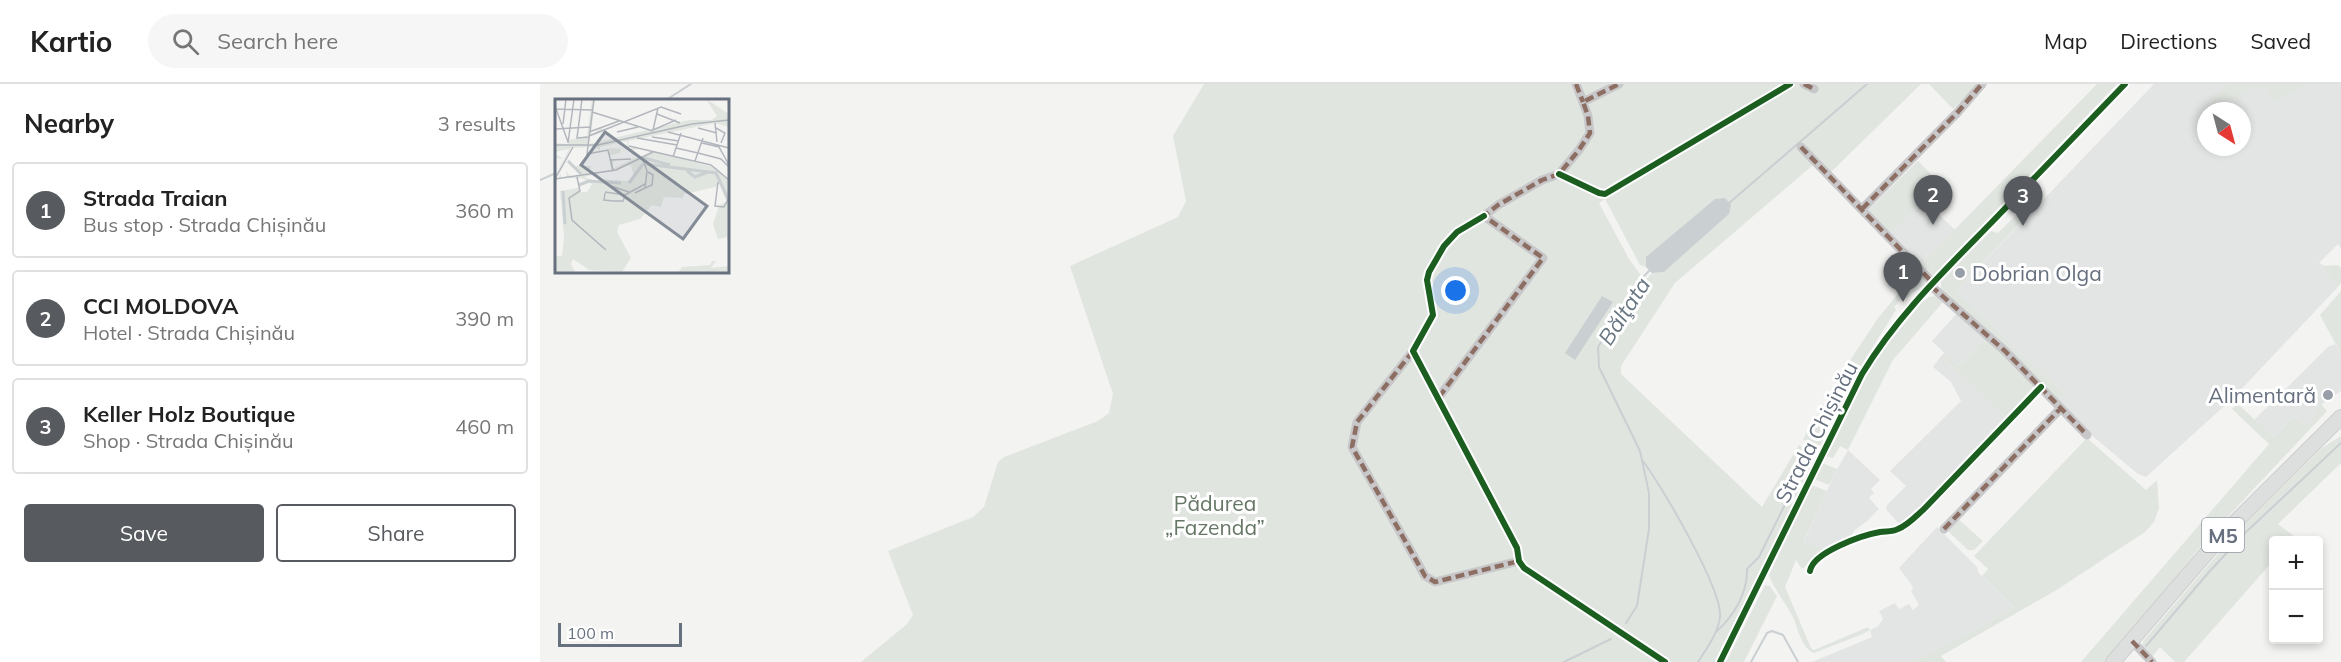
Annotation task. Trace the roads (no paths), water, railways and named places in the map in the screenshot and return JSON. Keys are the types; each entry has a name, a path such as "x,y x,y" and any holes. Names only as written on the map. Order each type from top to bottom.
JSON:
{"highway":[{"name":"M5","path":"2114,662 2223,534 2341,417"}],"street":[{"path":"1519,561 1436,582 1425,576 1352,447 1357,422 1413,351 1433,315 1427,280 1444,246 1457,232 1498,205 1542,180 1559,174 1590,133 1588,116 1576,84"},
{"path":"1583,102 1619,84"},
{"path":"1559,174 1605,194 1790,84"},
{"path":"1804,84 1814,89"},
{"path":"1862,209 1958,112 1982,84"},
{"name":"Strada Chișinău","path":"1720,662 1862,374 1897,322 2125,84"},
{"path":"1801,147 1932,284 2005,351 2087,435"},
{"path":"1439,397 1543,258 1484,216"},
{"path":"1413,351 1517,548 1519,561 1524,568 1665,662"},
{"path":"1810,571 1813,562 1820,556 1859,537 1895,531 1903,527 1924,509 2040,387"},
{"path":"1944,529 2061,408"},
{"path":"2132,641 2152,662"}],"waterway":[{"path":"668,99 691,84"},
{"name":"Bălţata","path":"1728,204 1867,84"},
{"path":"540,180 555,173"},
{"name":"Bălţata","path":"1626,623 1637,606 1649,529 1649,493 1640,451 1599,367 1598,347 1641,279 1650,270"},
{"path":"2146,646 2246,532 2341,443"},
{"path":"1716,632 1738,604 1745,587 1747,569 1759,557 1808,458"},
{"path":"1643,461 1702,562 1718,604 1720,617 1717,629 1698,662"},
{"path":"1751,662 1767,633 1772,631 1783,635 1798,662"},
{"name":"Bălţata","path":"1564,662 1611,639"}],"place":[{"name":"CCI MOLDOVA","path":"1933,225"},
{"name":"Keller Holz Boutique","path":"2023,226"},
{"name":"Dobrian Olga","path":"1960,273"},
{"name":"Strada Traian","path":"1903,302"},
{"name":"Alimentară","path":"2328,395"}],"park label":[{"name":"Pădurea „Fazenda”","path":"1215,515"}]}
